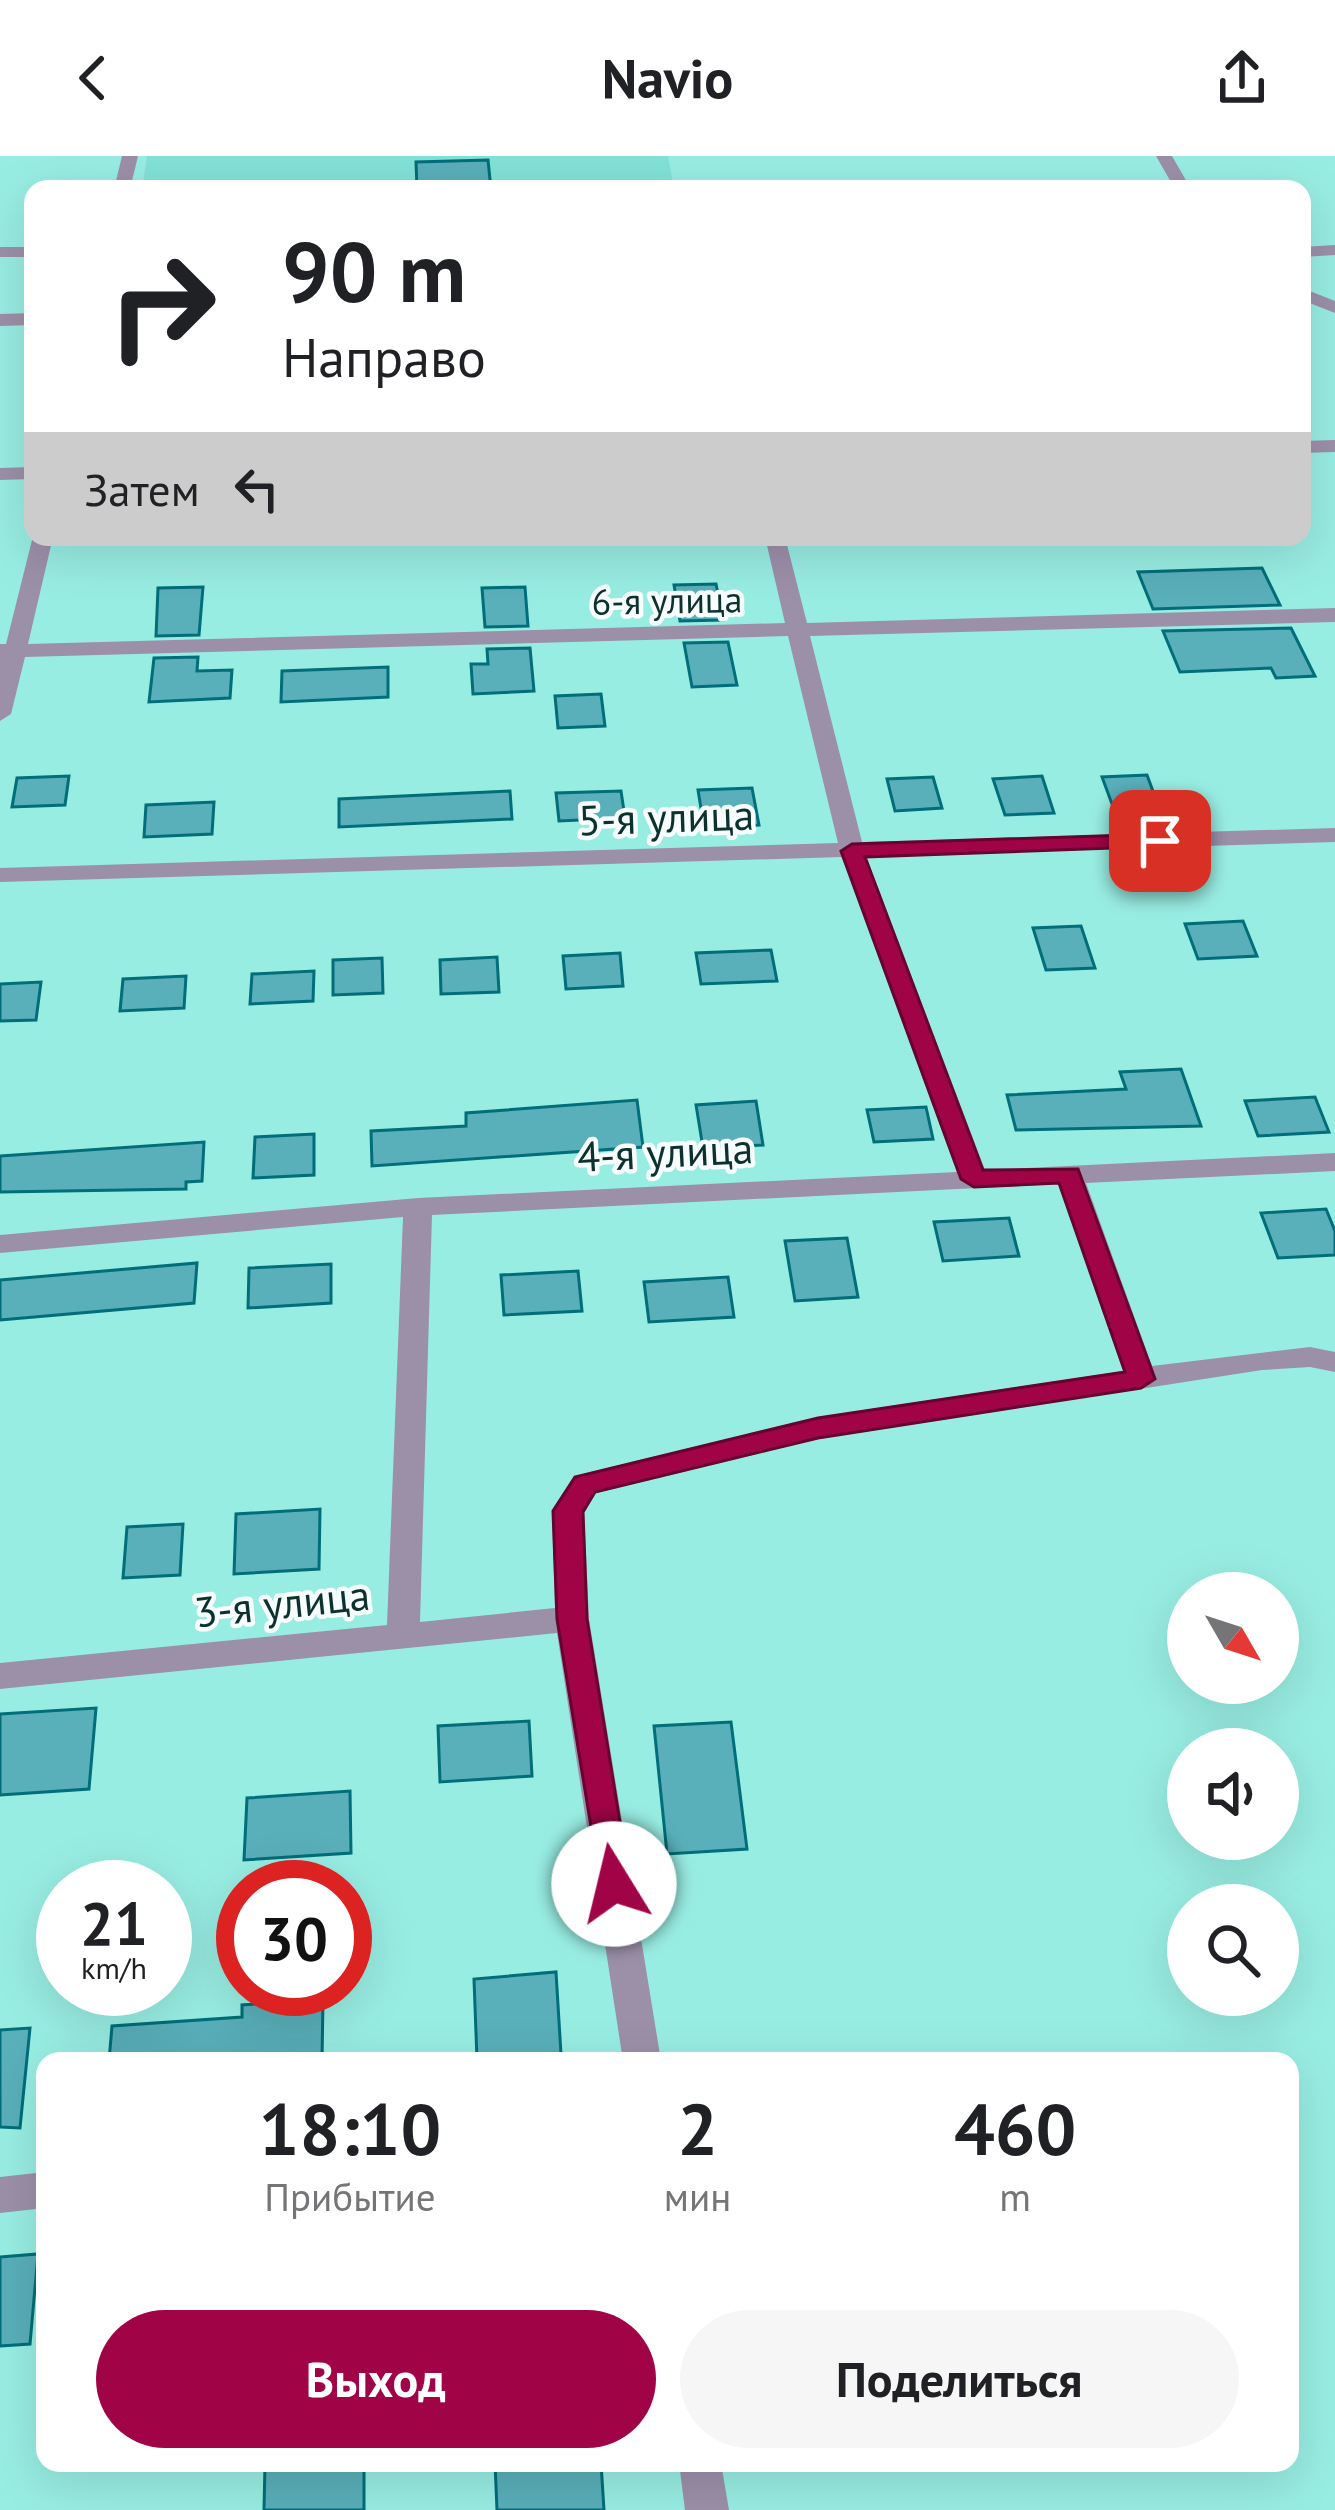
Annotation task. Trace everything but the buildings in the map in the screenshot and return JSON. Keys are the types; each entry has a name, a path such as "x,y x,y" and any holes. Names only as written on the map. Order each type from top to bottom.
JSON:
{"street":[{"path":"0,714 7,650 40,546"},
{"path":"777,546 852,851 974,1179"},
{"name":"6-я улица","path":"7,650 1335,615"},
{"name":"5-я улица","path":"0,875 1335,835"},
{"name":"4-я улица","path":"0,1244 418,1207 1335,1162"},
{"path":"1069,1174 1141,1379"},
{"path":"403,1636 418,1207"},
{"path":"641,2052 572,1619 568,1511 585,1484 818,1428 1262,1360 1310,1357 1335,1362"},
{"name":"3-я улица","path":"0,1676 572,1619"},
{"path":"0,2195 36,2191"},
{"path":"701,2472 707,2510"}],"shaded area":[{"path":"147,156 668,156 672,180 143,180"}],"route":[{"path":"614,1884 572,1619 568,1511 585,1484 654,1463 818,1428 1141,1379 1069,1174 974,1179 852,851 1160,841"}]}
